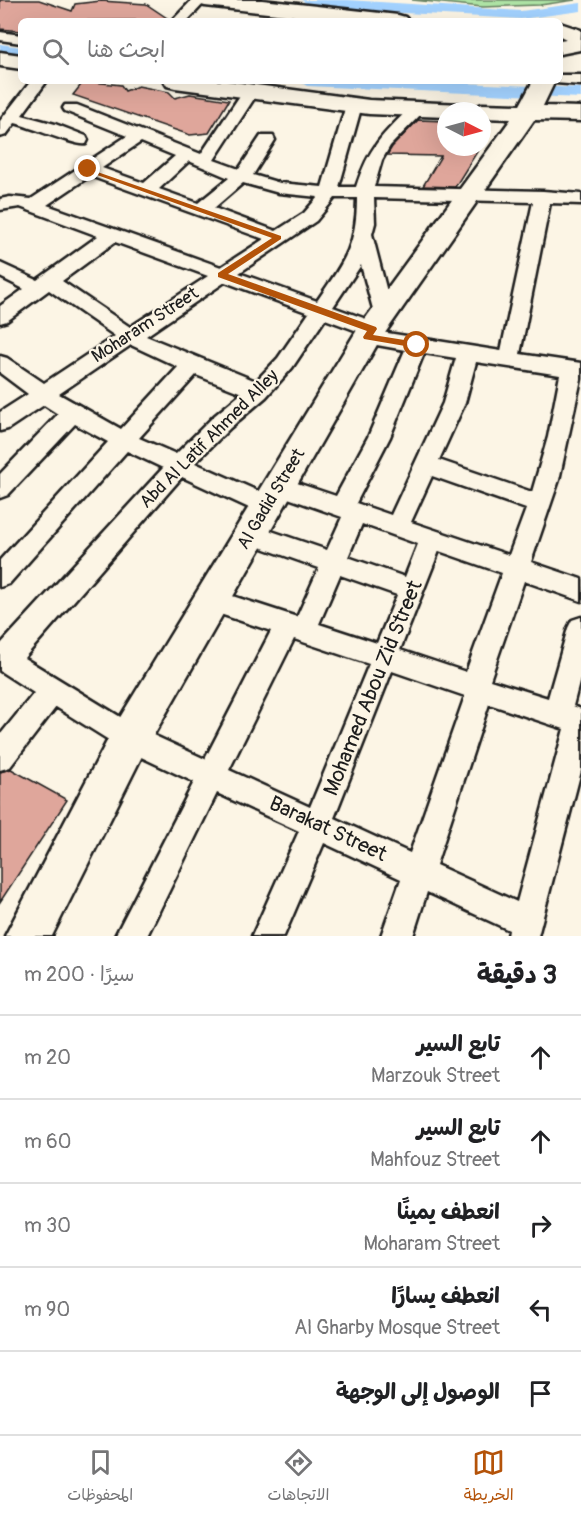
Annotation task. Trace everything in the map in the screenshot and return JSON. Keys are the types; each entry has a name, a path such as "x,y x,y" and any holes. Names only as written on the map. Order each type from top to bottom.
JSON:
{"main road":[{"path":"205,0 370,18"},
{"path":"0,59 18,62"},
{"path":"198,84 354,105 437,110"},
{"name":"Al Gadid Street","path":"28,936 130,738 374,327 528,112 542,84"},
{"path":"491,111 581,114"}],"street":[{"path":"182,18 200,0"},
{"path":"0,36 18,39"},
{"path":"563,80 581,80"},
{"path":"0,132 37,84"},
{"path":"205,161 251,91"},
{"name":"Moharam Street","path":"0,423 43,392 310,217 324,202 328,193 354,105"},
{"path":"71,108 241,176 279,188 328,193 471,194 581,199"},
{"name":"Abd Al Latif Ahmed Alley","path":"2,658 179,465 222,422 259,391 285,363 357,257 364,236 369,173 378,152 417,110"},
{"path":"12,117 49,127 80,140"},
{"path":"33,206 140,135"},
{"path":"201,210 241,176 267,140"},
{"path":"147,190 187,154"},
{"path":"88,169 278,238"},
{"path":"509,359 543,196"},
{"path":"0,205 16,201 33,206 321,311 374,327 417,345 576,370 555,458 397,936"},
{"path":"0,316 111,235"},
{"path":"364,236 374,327"},
{"path":"0,268 43,284 129,336 192,365 259,391"},
{"path":"131,936 211,776 334,562 349,510 417,345"},
{"path":"398,527 454,403 468,353"},
{"path":"0,363 72,413 123,440 266,508 334,562 412,590"},
{"path":"0,578 192,365"},
{"path":"0,489 72,413"},
{"path":"426,465 539,504"},
{"path":"266,508 349,510 581,590"},
{"name":"Mohamed Abou Zid Street","path":"268,936 318,823 432,539"},
{"path":"211,600 572,719"},
{"path":"524,929 572,719 581,628"},
{"name":"Barakat Street","path":"2,658 130,738 420,871 524,929"},
{"path":"0,757 53,690"}],"green space":[{"path":"412,0 575,0 540,5 483,7"}],"building":[{"path":"0,0 39,0 72,11 75,4 101,1 146,4 167,18 18,18 18,31 0,29"},
{"path":"82,84 112,84 121,85 125,91 138,86 169,92 175,98 190,94 229,100 209,133 190,135 73,95"},
{"path":"418,120 437,121 437,156 387,155"},
{"path":"441,156 474,156 455,187 423,186"},
{"path":"11,769 67,800 0,902 0,772"}],"waterway":[{"path":"308,0 384,8 521,15 581,7"},
{"path":"0,48 18,51"},
{"path":"376,84 581,93"}],"route":[{"path":"88,169 278,238 221,275 373,329 367,337 417,345"}]}
